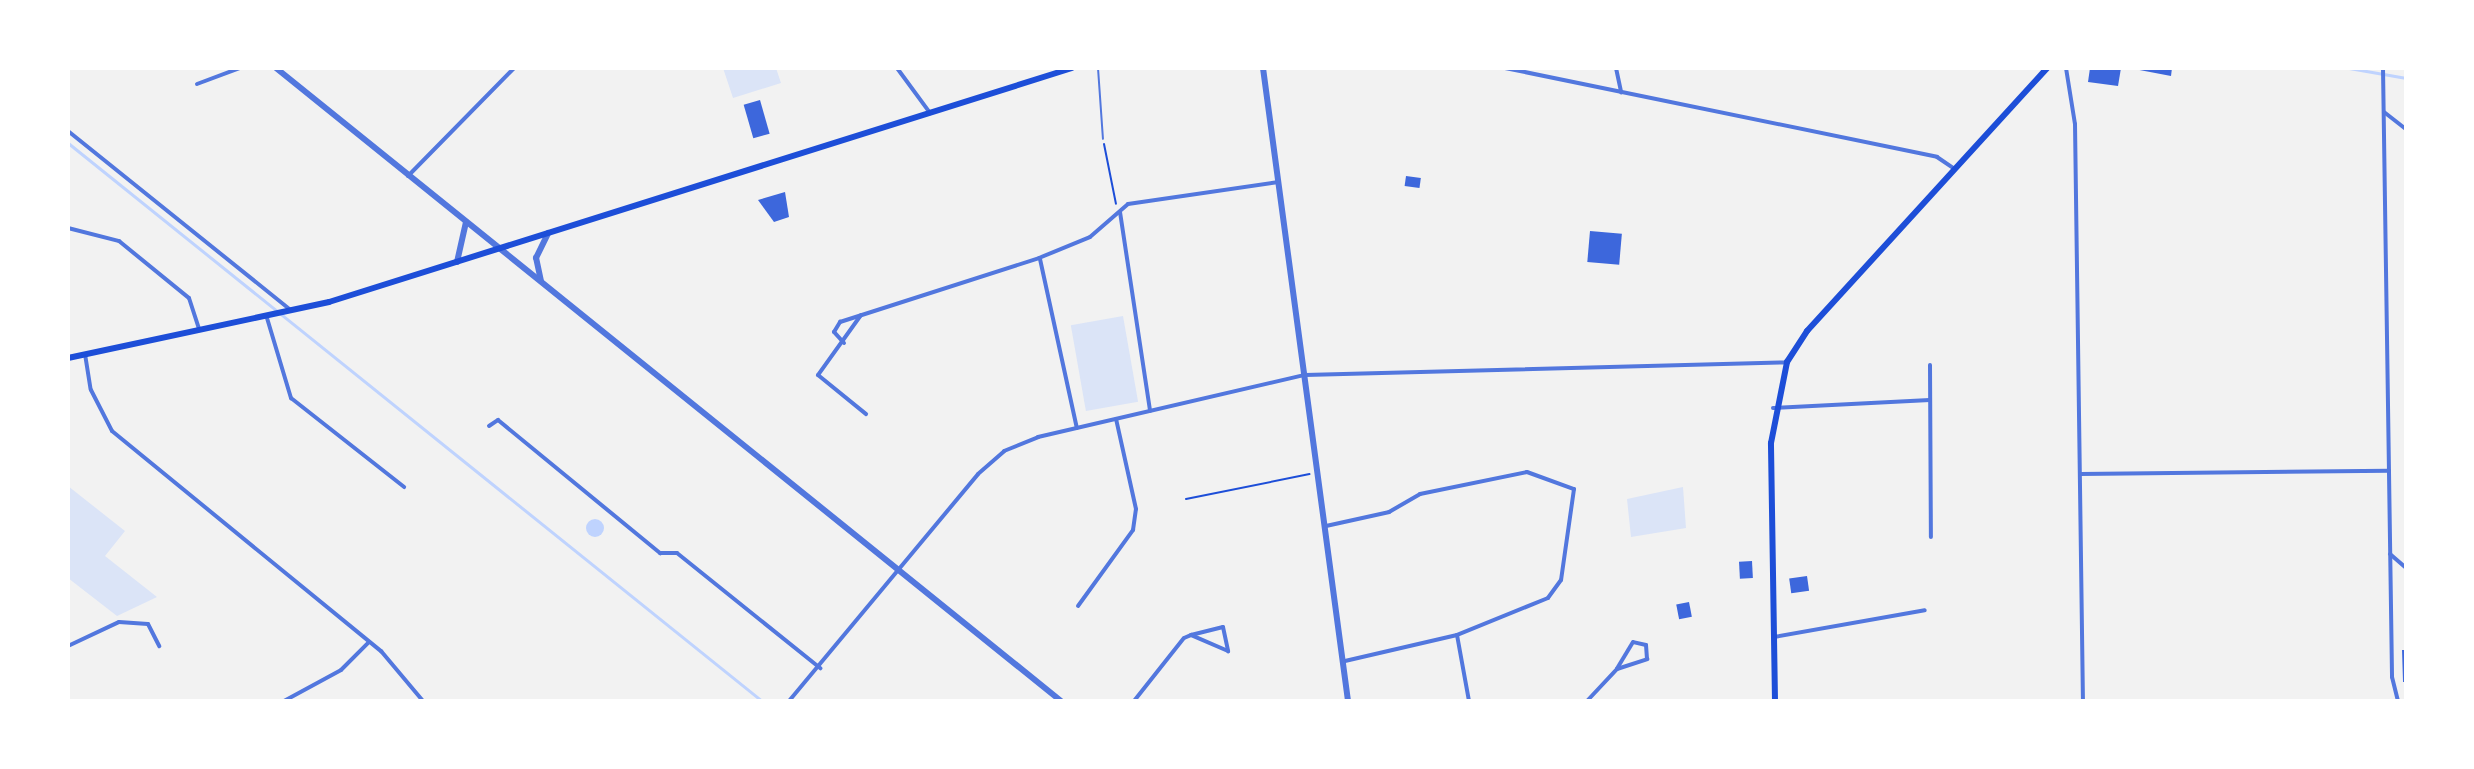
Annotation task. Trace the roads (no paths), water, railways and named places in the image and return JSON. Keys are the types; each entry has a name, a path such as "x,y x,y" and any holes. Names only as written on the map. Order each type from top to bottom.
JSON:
{"main road":[{"path":"68,358 290,313 1072,68"},
{"path":"1775,701 1773,408 1787,362 1807,331 2047,68"}],"street":[{"path":"197,84 240,68"},
{"path":"276,68 1061,701"},
{"path":"408,176 514,68"},
{"path":"897,68 930,113"},
{"path":"1263,68 1348,701"},
{"path":"1505,68 1937,157 1955,169"},
{"path":"1616,68 1621,92"},
{"path":"2066,68 2074,87 2083,701"},
{"path":"2383,68 2390,554 2398,701"},
{"path":"2384,112 2406,129"},
{"path":"68,131 290,313"},
{"path":"844,343 835,325 1039,258 1090,237 1128,204 1278,182"},
{"path":"1120,212 1150,411"},
{"path":"457,262 466,222"},
{"path":"68,228 119,241 156,270 189,298 199,331"},
{"path":"542,284 536,258 548,233"},
{"path":"1039,258 1077,428"},
{"path":"861,315 844,343 818,375 866,414"},
{"path":"267,318 291,398 404,487"},
{"path":"85,354 91,390 112,431 368,643 423,701"},
{"path":"789,701 901,575 1004,451 1077,428 1305,375 1787,362"},
{"path":"1930,365 1931,537"},
{"path":"1773,408 1930,400"},
{"path":"1078,606 1133,530 1136,509 1116,419"},
{"path":"489,426 498,420 660,553 677,553 820,668"},
{"path":"2080,474 2389,471"},
{"path":"1326,526 1389,512 1420,494 1527,472 1574,489 1557,589 1457,635 1345,661"},
{"path":"2390,554 2406,568"},
{"path":"1774,637 1925,610"},
{"path":"68,646 119,622 148,624 159,646"},
{"path":"1134,701 1191,635 1223,627 1228,651 1210,648 1191,635"},
{"path":"1457,635 1469,701"},
{"path":"1587,701 1617,669 1633,642 1646,645 1641,664 1617,669"},
{"path":"284,701 341,670 368,643"}],"lane":[{"path":"1098,68 1103,139"}],"water":[{"path":"595,519 604,528 595,537 586,528"}],"waterway":[{"path":"2349,68 2406,78"},
{"path":"68,143 762,701"}]}
